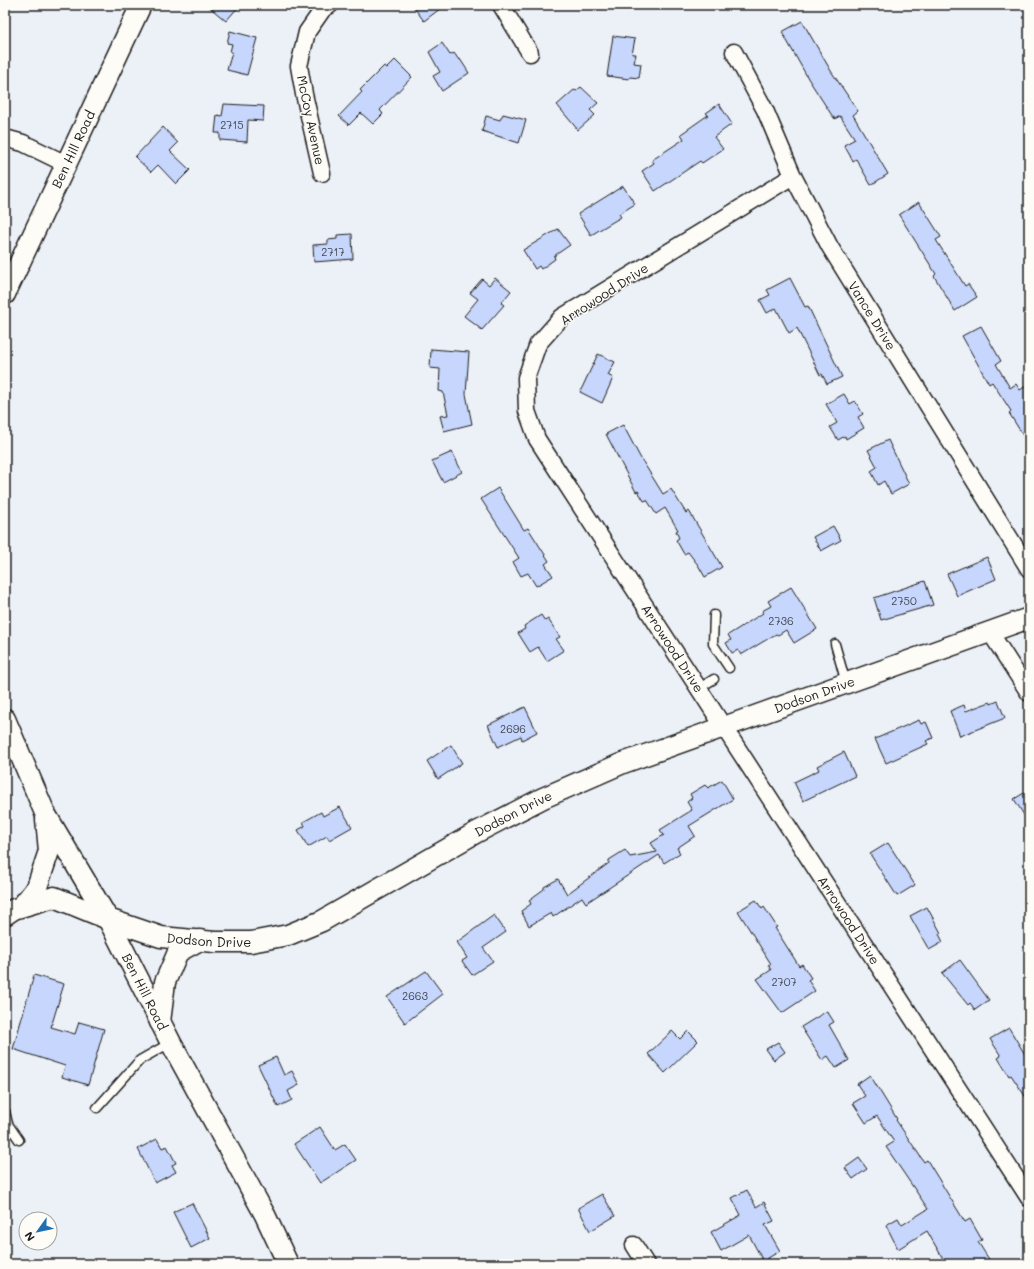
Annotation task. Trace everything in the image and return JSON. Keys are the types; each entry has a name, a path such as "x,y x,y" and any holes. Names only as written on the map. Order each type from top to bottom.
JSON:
{"street":[{"name":"Ben Hill Road","path":"5,294 141,5"},
{"path":"501,5 530,53"},
{"name":"McCoy Avenue","path":"322,173 299,66 307,32 325,6"},
{"name":"Vance Drive","path":"734,52 765,110 793,176 830,247 1029,569"},
{"path":"5,138 23,143 66,164"},
{"name":"Arrowood Drive","path":"793,176 562,317 538,344 526,378 527,411 537,439 722,727 1029,1198"},
{"name":"Dodson Drive","path":"13,911 54,897 108,920 161,937 251,942 288,935 322,921 477,832 543,798 623,763 1029,618"},
{"path":"990,632 1029,693"},
{"name":"Ben Hill Road","path":"5,719 45,814 108,920 171,1043 265,1215 288,1264"},
{"path":"13,911 37,888 49,851 45,814"},
{"path":"160,1022 165,982 178,952 200,940"},
{"path":"634,1245 646,1264"}],"lane":[{"path":"714,615 713,644 729,668"},
{"path":"835,644 846,684"},
{"path":"698,689 714,679"},
{"path":"98,1108 140,1060 171,1043"},
{"path":"5,1110 8,1124 19,1140"}],"building":[{"path":"207,5 240,5 226,21"},
{"path":"412,5 445,5 424,21"},
{"path":"802,21 831,71 858,111 853,115 888,174 871,185 856,159 853,161 844,145 855,139 840,116 835,119 831,114 809,80 782,32"},
{"path":"230,31 257,38 247,75 227,70 232,52 230,52 232,44 227,43"},
{"path":"613,36 635,39 632,54 636,54 634,63 641,64 639,78 630,77 629,79 607,76"},
{"path":"442,43 450,55 454,53 459,60 460,59 469,73 442,91 433,76 440,72 429,52"},
{"path":"395,60 412,77 380,110 383,114 373,124 361,113 349,125 339,116 362,92 360,90 384,66 387,68"},
{"path":"581,87 598,103 590,110 595,115 578,130 557,105 574,90 576,91"},
{"path":"224,104 264,106 263,121 248,120 247,142 220,140 220,133 215,133 217,115 222,116"},
{"path":"719,104 732,124 714,137 723,149 702,163 700,161 655,191 642,171 654,163 652,160 684,139 681,134 708,115 706,113"},
{"path":"503,114 526,120 519,143 482,131 486,116 500,120"},
{"path":"163,127 178,143 170,151 190,170 176,184 158,165 151,172 135,157"},
{"path":"623,186 635,204 619,214 621,217 591,235 578,214"},
{"path":"919,202 941,237 936,240 965,286 968,284 977,297 955,311 934,276 936,274 899,215"},
{"path":"558,229 570,245 554,256 555,259 541,269 539,266 535,269 523,250"},
{"path":"352,234 353,259 314,262 313,245 328,244 328,240 337,239 337,235"},
{"path":"495,278 511,291 501,303 504,305 482,330 464,316 478,299 470,293 482,279 489,285"},
{"path":"790,278 805,307 808,306 842,377 827,384 822,374 820,375 797,328 789,333 776,308 767,313 760,300 770,295 767,290"},
{"path":"981,326 1001,361 996,364 1010,388 1016,384 1020,390 1029,384 1029,445 1009,413 1011,411 992,382 989,384 962,336"},
{"path":"431,349 469,352 466,394 472,424 444,431 440,416 448,415 443,392 439,391 440,369 430,368"},
{"path":"598,354 615,362 608,375 613,378 602,403 580,392"},
{"path":"844,394 850,404 855,401 863,414 858,417 864,428 846,439 845,436 838,440 830,427 837,423 826,404"},
{"path":"623,425 640,457 663,494 671,489 686,513 689,511 722,567 705,577 688,552 684,554 676,540 679,538 676,531 678,530 665,508 656,514 647,500 644,501 638,491 636,492 606,434"},
{"path":"888,440 909,484 891,494 884,481 878,485 871,471 877,467 868,450"},
{"path":"452,452 462,472 443,482 432,461"},
{"path":"498,488 524,530 528,528 549,561 545,564 553,576 536,586 528,573 521,576 513,562 519,558 481,499"},
{"path":"833,526 841,540 821,551 813,537"},
{"path":"987,557 996,579 957,596 947,574"},
{"path":"925,581 933,605 881,620 874,598"},
{"path":"791,587 817,629 794,643 786,630 778,635 776,634 741,655 738,650 732,653 726,643 731,640 728,635 763,613 762,611 771,606 768,601"},
{"path":"541,615 545,621 548,619 560,637 556,639 564,650 547,661 538,647 530,652 518,633 525,629 524,626"},
{"path":"998,701 1005,718 960,736 950,711 964,705 966,711 990,702 991,704"},
{"path":"525,707 537,732 522,740 521,736 498,747 488,725"},
{"path":"919,720 921,724 926,722 933,738 926,741 928,744 886,763 875,739"},
{"path":"451,745 462,763 438,779 427,761"},
{"path":"844,752 855,776 803,801 794,782 819,770 817,766"},
{"path":"722,780 733,799 689,826 695,836 677,848 680,853 664,863 659,855 586,903 582,897 553,917 551,913 529,926 521,911 531,904 529,900 544,889 544,887 558,879 567,894 609,863 609,860 625,850 630,857 657,852 651,843 664,835 660,830 692,810 687,802 692,798 690,794 705,785 708,788"},
{"path":"1029,790 1029,823 1014,799"},
{"path":"340,807 352,827 329,840 327,836 308,847 298,830 305,826 303,822 321,812 323,816"},
{"path":"888,843 915,885 897,896 870,854"},
{"path":"756,900 762,909 764,907 777,927 775,928 799,966 802,964 811,978 808,980 815,991 782,1013 757,979 771,970 768,965 771,964 738,911"},
{"path":"927,907 941,933 939,934 943,942 929,950 910,916"},
{"path":"494,915 506,932 483,948 493,961 472,975 462,961 467,958 457,942"},
{"path":"960,960 989,1000 975,1010 970,1003 968,1005 942,973"},
{"path":"426,971 443,994 405,1023 387,997"},
{"path":"34,975 64,984 51,1027 75,1034 79,1022 104,1029 88,1085 62,1077 65,1066 13,1049"},
{"path":"827,1011 834,1022 829,1025 849,1060 836,1068 828,1056 822,1060 801,1027"},
{"path":"1009,1028 1029,1061 1029,1102 1011,1075 1009,1076 998,1058 1001,1056 990,1039"},
{"path":"672,1031 680,1039 688,1031 698,1041 665,1073 648,1054"},
{"path":"778,1042 785,1052 774,1060 766,1049"},
{"path":"276,1057 284,1075 292,1071 299,1085 288,1091 292,1100 278,1107 258,1065"},
{"path":"870,1075 897,1119 896,1120 924,1162 927,1160 965,1222 970,1219 982,1240 978,1242 992,1264 946,1264 927,1231 898,1249 886,1225 898,1218 902,1225 928,1209 886,1147 894,1142 877,1116 866,1123 853,1103 865,1096 857,1084"},
{"path":"320,1127 335,1150 345,1144 356,1160 320,1183 294,1144"},
{"path":"157,1139 162,1148 167,1146 176,1163 172,1165 176,1172 155,1183 138,1149"},
{"path":"859,1158 867,1169 853,1179 845,1168"},
{"path":"747,1190 756,1207 764,1202 774,1221 765,1225 780,1251 763,1261 749,1235 721,1251 711,1232 741,1215 732,1198"},
{"path":"602,1194 615,1216 590,1231 578,1208"},
{"path":"192,1203 210,1238 191,1248 173,1212"}]}
